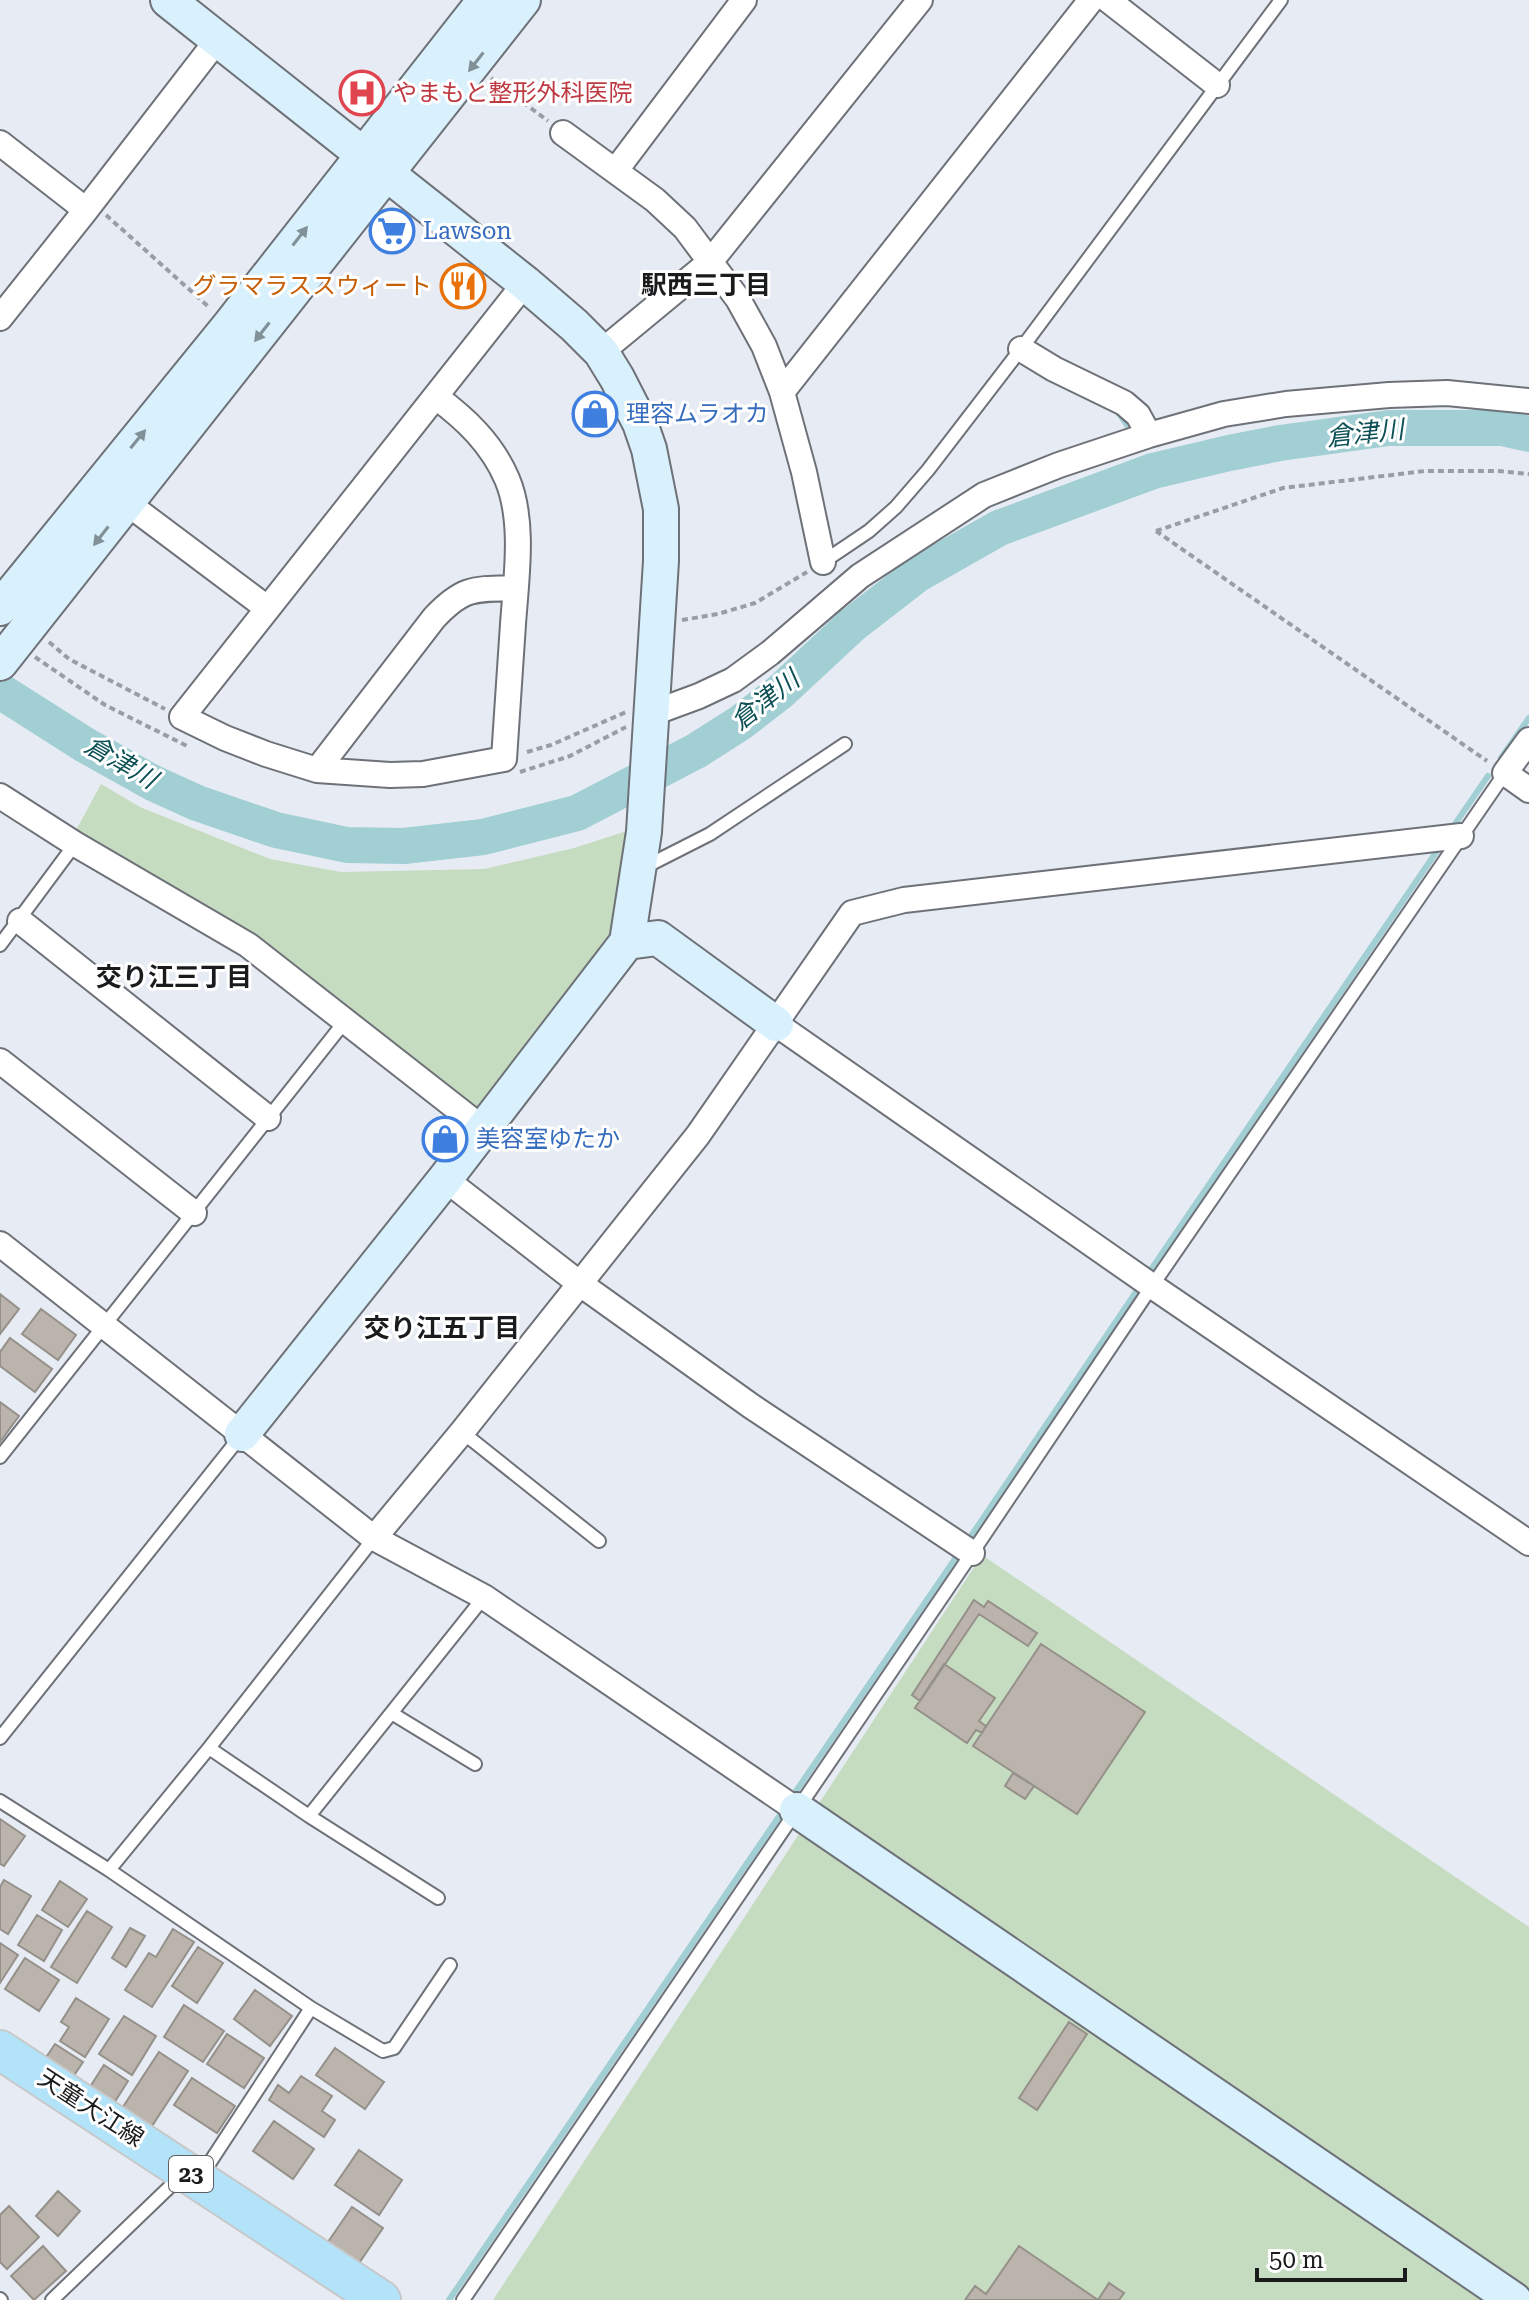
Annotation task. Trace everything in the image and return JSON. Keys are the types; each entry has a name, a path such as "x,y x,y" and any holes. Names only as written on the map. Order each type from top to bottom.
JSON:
{"main road":[{"name":"天童大江線","path":"0,2050 381,2300"}],"street":[{"path":"168,0 525,283 601,352 640,423 649,449 661,509 653,714 644,832 627,942 445,1179 242,1434"},
{"path":"4,658 127,503 375,165 485,0"},
{"path":"0,608 230,325 375,165 473,65 523,0"},
{"path":"616,170 744,0"},
{"path":"601,352 710,262 920,0"},
{"path":"782,392 1091,0"},
{"path":"1108,0 1217,85"},
{"path":"0,318 218,39"},
{"path":"563,133 655,200 685,228 738,299 764,346 782,392 804,472 823,562"},
{"path":"0,143 89,206"},
{"path":"436,397 462,416 481,437 507,479 514,501 517,528 515,588 504,759 423,774 317,770 225,738 182,717 525,283"},
{"path":"1021,349 1124,403 1138,415 1149,435"},
{"path":"653,714 733,680 770,653 860,576 984,495 1059,465 1224,414 1286,404 1447,393 1529,401"},
{"path":"127,503 267,608"},
{"path":"317,770 447,605 461,594 480,589 515,588"},
{"path":"1529,740 1505,773 1529,790"},
{"path":"0,796 75,844 248,945 482,1128"},
{"path":"374,1538 698,1135 852,913 904,900 1461,836"},
{"path":"20,921 268,1118"},
{"path":"627,942 658,938 1152,1286 1529,1543"},
{"path":"0,1061 194,1213"},
{"path":"445,1179 579,1283 751,1406 972,1553"},
{"path":"0,1244 374,1538 484,1597 1514,2300"}],"lane":[{"path":"823,562 869,531 896,507 928,470 1281,0"},
{"path":"638,870 710,834 845,744"},
{"path":"463,2300 1152,1286 1505,773"},
{"path":"0,945 75,844"},
{"path":"0,1457 346,1020"},
{"path":"462,1432 599,1541"},
{"path":"0,1738 242,1434"},
{"path":"109,1870 374,1538"},
{"path":"309,1816 484,1597"},
{"path":"393,1714 475,1764"},
{"path":"209,1748 438,1898"},
{"path":"0,1801 109,1870 311,2008 383,2051 394,2048 450,1965"},
{"path":"52,2300 193,2175 311,2008"}],"path":[{"path":"473,65 563,133"},
{"path":"89,206 230,325"},
{"path":"1505,773 1156,531 1283,488 1425,471 1529,474"},
{"path":"657,625 718,614 755,603 823,562"},
{"path":"30,626 69,659 182,717"},
{"path":"504,759 596,727 653,714"}],"green space":[{"path":"101,784 140,807 270,859 341,872 484,869 574,848 633,829 618,942 481,1117 75,832"},
{"path":"982,1555 1529,1927 1529,2300 493,2300"}],"building":[{"path":"0,1294 19,1309 0,1334"},
{"path":"41,1309 76,1335 58,1360 22,1334"},
{"path":"10,1338 52,1369 35,1392 0,1366 0,1352"},
{"path":"0,1402 19,1416 0,1442"},
{"path":"974,1600 984,1607 988,1601 1037,1633 1028,1646 979,1614 920,1701 912,1695"},
{"path":"1041,1644 1145,1712 1077,1814 973,1746"},
{"path":"944,1664 995,1698 979,1721 986,1726 982,1733 976,1730 967,1743 915,1708"},
{"path":"1013,1773 1034,1786 1025,1799 1005,1786"},
{"path":"0,1819 25,1836 4,1866 0,1864"},
{"path":"4,1880 31,1896 8,1934 0,1929 0,1887"},
{"path":"60,1881 87,1899 68,1927 42,1910"},
{"path":"87,1911 112,1927 77,1983 51,1967"},
{"path":"37,1915 62,1930 44,1961 18,1945"},
{"path":"130,1928 145,1936 126,1967 112,1958"},
{"path":"173,1929 194,1942 152,2007 125,1990 149,1953 156,1957"},
{"path":"0,1943 18,1955 0,1983"},
{"path":"198,1947 223,1963 197,2003 172,1986"},
{"path":"25,1958 59,1980 39,2011 5,1989"},
{"path":"255,1990 292,2016 270,2046 234,2019"},
{"path":"76,1998 109,2019 85,2057 60,2041 69,2027 61,2022"},
{"path":"184,2005 224,2031 203,2062 164,2037"},
{"path":"124,2016 156,2036 132,2075 99,2054"},
{"path":"1069,2022 1087,2034 1037,2110 1019,2098"},
{"path":"227,2034 264,2058 244,2088 207,2064"},
{"path":"55,2044 83,2062 71,2080 43,2062"},
{"path":"335,2048 384,2082 365,2109 316,2075"},
{"path":"159,2052 188,2071 150,2129 121,2110"},
{"path":"104,2065 128,2081 114,2103 90,2087"},
{"path":"301,2076 332,2096 322,2111 335,2120 324,2137 269,2100 278,2085 289,2093"},
{"path":"192,2078 235,2106 217,2133 174,2105"},
{"path":"274,2121 314,2149 293,2179 253,2151"},
{"path":"359,2150 402,2180 379,2215 335,2185"},
{"path":"58,2191 80,2211 58,2236 36,2216"},
{"path":"9,2206 39,2237 7,2269 0,2262 0,2215"},
{"path":"352,2207 383,2228 357,2266 326,2245"},
{"path":"43,2246 66,2271 34,2300 11,2276"},
{"path":"1019,2246 1098,2300 965,2300 975,2286 986,2294"},
{"path":"1109,2283 1124,2293 1119,2300 1098,2300"}],"waterway":[{"path":"1117,410 1127,425"},
{"name":"倉津川","path":"0,691 85,745 153,783 197,803 276,830 347,845 404,846 483,837 577,813 696,751 780,692 852,625 918,574 999,528 1153,471 1280,443 1389,428 1502,428 1529,434"},
{"path":"1501,758 1529,718"},
{"path":"1453,827 1488,776"},
{"path":"1150,1271 1439,848"},
{"path":"969,1539 1138,1285"},
{"path":"796,1791 957,1556"},
{"path":"449,2300 782,1812"}],"place":[{"name":"やまもと整形外科医院","path":"362,93"},
{"name":"Lawson","path":"392,231"},
{"name":"グラマラススウィート","path":"463,286"},
{"name":"理容ムラオカ","path":"595,414"},
{"name":"美容室ゆたか","path":"445,1139"}],"district":[{"name":"駅西三丁目","path":"706,285"},
{"name":"交り江三丁目","path":"174,977"},
{"name":"交り江五丁目","path":"442,1328"}]}
